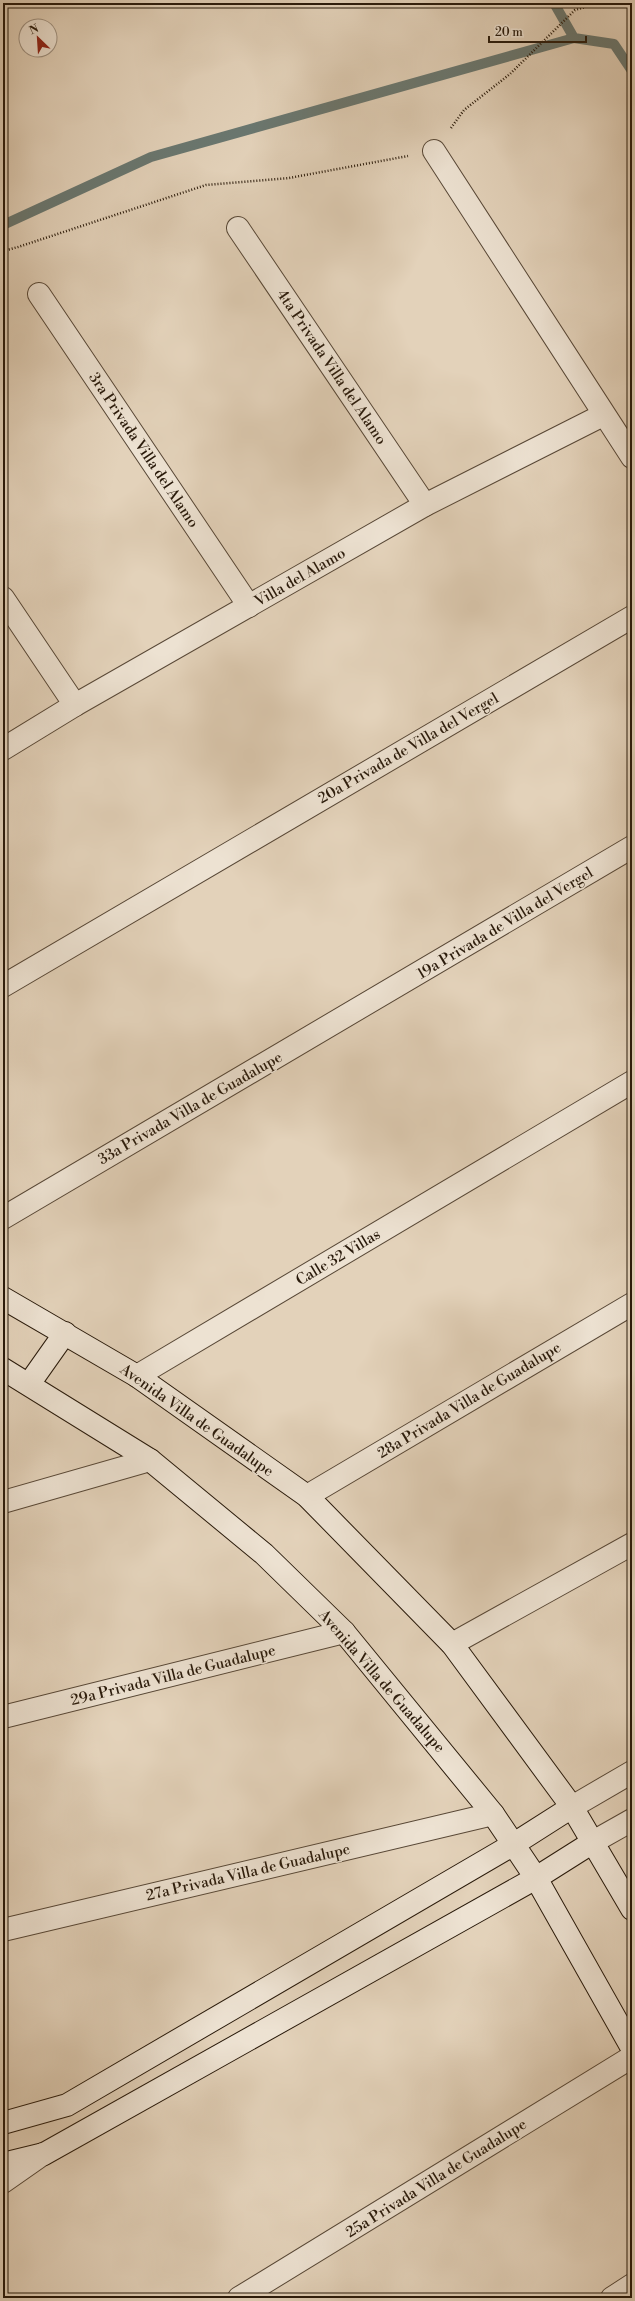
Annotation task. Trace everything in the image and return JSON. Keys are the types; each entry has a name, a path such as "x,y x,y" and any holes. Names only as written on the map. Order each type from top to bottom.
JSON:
{"street":[{"path":"434,151 603,415 632,457"},
{"name":"4ta Privada Villa del Alamo","path":"238,228 425,505"},
{"name":"3ra Privada Villa del Alamo","path":"39,294 249,606"},
{"name":"Villa del Alamo","path":"3,749 425,505 603,415"},
{"path":"3,598 75,706"},
{"name":"20a Privada de Villa del Vergel","path":"3,986 632,618"},
{"name":"19a Privada de Villa del Vergel","path":"378,998 632,847"},
{"name":"33a Privada Villa de Guadalupe","path":"3,1218 378,998"},
{"name":"Calle 32 Villas","path":"137,1376 632,1082"},
{"name":"Avenida Villa de Guadalupe","path":"3,1298 137,1376 307,1496 452,1644 572,1806 632,1909"},
{"name":"28a Privada Villa de Guadalupe","path":"307,1496 632,1304"},
{"path":"30,1384 65,1333"},
{"name":"Avenida Villa de Guadalupe","path":"3,1369 30,1384 150,1460 264,1554 344,1632 493,1814 514,1844 536,1878 632,2048"},
{"path":"3,1502 150,1460"},
{"path":"452,1644 632,1544"},
{"name":"29a Privada Villa de Guadalupe","path":"3,1717 344,1632"},
{"path":"3,2123 67,2105 514,1844 572,1806 632,1772"},
{"name":"27a Privada Villa de Guadalupe","path":"3,1930 493,1814"},
{"path":"3,2182 44,2154 536,1878 593,1842 632,1820"},
{"name":"25a Privada Villa de Guadalupe","path":"239,2298 632,2057"},
{"path":"3,2164 44,2154"},
{"path":"612,2298 632,2285"}],"path":[{"path":"3,251 18,248 206,185 290,178 434,151 464,110 510,74 575,10 599,3"}],"waterway":[{"path":"554,3 574,38 614,44 632,71"},
{"path":"3,225 151,157 574,38"}]}
